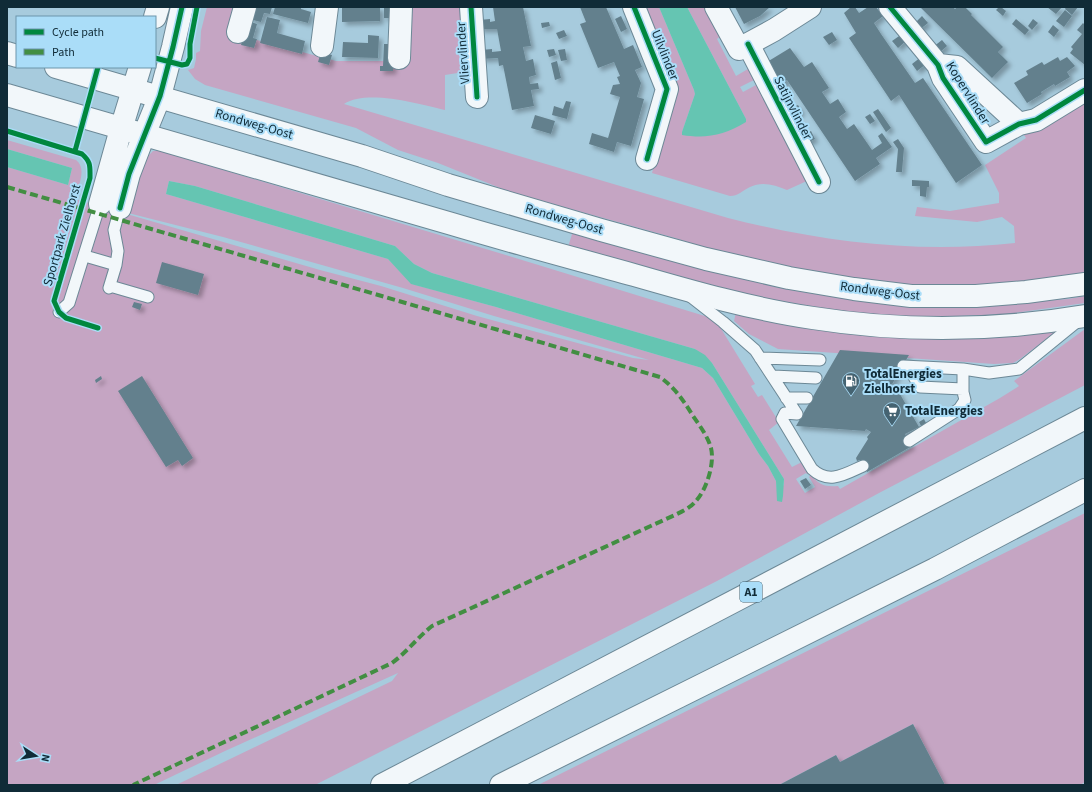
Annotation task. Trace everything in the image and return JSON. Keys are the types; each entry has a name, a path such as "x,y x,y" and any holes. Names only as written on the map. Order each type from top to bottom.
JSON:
{"main road":[{"name":"Sportpark Zielhorst","path":"110,206 129,174 160,96 182,7"},
{"path":"238,32 245,7"},
{"path":"322,46 327,7"},
{"path":"399,58 401,7"},
{"name":"Vliervlinder","path":"471,7 476,98"},
{"name":"Uilvlinder","path":"634,7 667,89 647,159"},
{"path":"716,7 739,49 774,30 810,7"},
{"name":"Kopervlinder","path":"890,7 938,65 943,78 986,142 1019,124 1036,120 1085,90"},
{"name":"Satijnvlinder","path":"748,44 819,182"},
{"name":"Kopervlinder","path":"938,65 957,67 1019,124"},
{"name":"Rondweg-Oost","path":"60,68 362,156 448,185 601,230 706,259 789,278 854,289 911,296 976,296 1026,292 1085,284"},
{"name":"Sportpark Zielhorst","path":"110,206 122,129 140,68"},
{"path":"7,95 485,234 681,289 741,304 812,318 881,326 948,328 1018,325 1084,316"},
{"name":"A1","path":"382,785 1085,418"},
{"path":"501,785 935,569 1085,490"}],"lane":[{"name":"Sportpark Zielhorst","path":"59,312 69,304 85,256 110,206"},
{"name":"Sportpark Zielhorst","path":"110,206 118,251 110,287 148,297"},
{"path":"85,256 116,265"},
{"path":"681,289 723,322 755,350 797,414 785,413 782,419 812,469 818,474 834,478 842,476 863,466"},
{"path":"963,389 920,387 905,367 964,370 989,373 1019,369 1084,316"},
{"path":"760,358 820,360"},
{"path":"909,440 959,409 965,400 963,389 964,370"},
{"path":"772,376 816,378"},
{"path":"786,398 807,398"}],"shaded area":[{"path":"207,7 234,7 227,32 336,61 395,61 396,69 406,68 407,7 465,7 470,71 445,75 445,110 393,99 379,98 354,100 344,104 728,218 799,234 870,244 942,247 1015,243 1014,226 1002,217 977,222 915,216 917,207 950,211 999,203 999,193 985,165 1026,138 1019,127 1085,98 1085,274 994,284 948,285 901,284 809,273 719,253 675,238 510,192 438,163 398,150 356,128 205,85 195,79 188,70 194,68 196,53 200,51 201,31"},
{"path":"640,7 659,7 694,90 695,94 682,132 746,119 687,7 707,7 722,35 717,39 736,76 748,69 754,80 740,87 743,92 756,85 809,180 787,190 773,185 759,184 738,194 730,196 652,173 676,88"},
{"path":"659,7 687,7 746,119 746,122 723,133 715,135 682,135 695,94"},
{"path":"7,140 76,160 81,168 81,179 75,199 320,270 381,286 477,316 633,358 649,360 223,237 128,213 135,187 146,158 153,151 161,151 708,317 720,327 755,384 751,386 758,397 762,395 779,422 769,430 792,467 802,462 805,464 803,465 806,471 808,470 810,473 806,473 796,479 805,493 815,487 809,477 811,475 823,485 838,486 840,489 1000,398 1019,386 1014,381 1085,329 1085,385 879,493 717,581 315,785 176,785 392,681 398,673 225,751 154,785 7,785 7,167 68,185 72,168 7,149","holes":["169,181 195,186 395,246 414,264 432,273 695,349 712,363 784,479 784,485 777,490 776,481 768,466 759,454 713,378 702,368 496,307 412,284 388,259 166,194"]},
{"path":"7,149 72,168 68,185 7,167"},
{"path":"169,181 195,186 395,246 414,264 432,273 695,349 705,355 712,363 784,479 782,502 777,501 776,481 768,466 759,454 713,378 702,368 496,307 411,284 388,259 166,194"},
{"path":"573,231 664,258 775,287 808,293 887,303 971,307 1068,299 1085,296 1085,303 1008,314 934,317 864,315 752,296 568,247"},
{"path":"736,312 1059,329 1013,363 994,364 778,349 749,334 734,321"},
{"path":"1085,513 1085,782 1080,785 945,785 913,724 840,762 836,755 779,785 538,785"}],"building":[{"path":"252,7 272,7 270,14 264,13 261,22 249,19"},
{"path":"275,7 301,7 301,9 311,12 308,23 273,14"},
{"path":"380,7 380,21 342,22 342,8"},
{"path":"384,7 393,7 393,18 384,18"},
{"path":"493,7 523,7 531,46 523,47 526,61 533,59 536,75 529,77 530,84 538,83 539,89 531,90 534,106 512,110 503,65 499,66 498,58 481,59 481,50 492,49 492,52 501,51 497,29 479,29 479,20 490,19 490,22 495,21"},
{"path":"580,7 606,7 624,49 633,45 642,67 635,70 641,83 637,97 644,99 631,146 617,142 614,152 589,144 592,133 608,138 620,97 610,94 613,85 620,84 617,77 620,76 614,62 598,68 580,24 586,22"},
{"path":"735,7 770,7 760,16 744,24"},
{"path":"851,7 855,7 859,13 868,7 876,7 883,16 874,23 881,34 915,83 923,78 982,165 956,183 899,95 891,101 849,38 856,33 844,13"},
{"path":"920,7 953,7 955,9 957,7 965,7 1003,47 998,52 1008,62 992,78"},
{"path":"999,7 1006,11 1003,16 996,10"},
{"path":"1047,7 1062,7 1056,14"},
{"path":"1066,7 1078,7 1072,15 1065,9"},
{"path":"1065,10 1072,16 1064,27 1056,21"},
{"path":"621,16 627,29 621,32 615,19"},
{"path":"922,16 928,23 919,30 914,24"},
{"path":"267,17 280,20 277,33 305,41 302,54 260,43"},
{"path":"1016,19 1029,30 1025,35 1012,24"},
{"path":"1033,19 1038,23 1032,30 1028,26"},
{"path":"248,21 257,24 253,38 257,39 254,48 241,45"},
{"path":"549,22 550,26 542,28 541,23"},
{"path":"1083,23 1085,25 1085,65 1070,53 1073,49 1071,47 1082,34 1077,30"},
{"path":"1053,25 1059,30 1054,37 1048,32"},
{"path":"564,30 567,36 559,39 556,33"},
{"path":"832,32 837,40 829,45 823,37"},
{"path":"902,34 907,40 898,48 892,41"},
{"path":"368,35 379,36 378,58 342,57 343,42 368,43"},
{"path":"942,40 947,46 938,54 933,47"},
{"path":"384,44 393,44 393,71 380,71 380,66 383,66"},
{"path":"790,48 804,67 812,62 829,88 822,92 830,104 838,99 846,112 839,117 847,129 854,124 872,150 882,143 878,136 882,133 892,147 876,158 880,164 855,181 787,80 784,82 787,88 782,92 767,62"},
{"path":"554,49 556,55 549,57 547,50"},
{"path":"565,49 567,60 561,61 558,50"},
{"path":"321,52 332,55 329,65 318,62"},
{"path":"921,57 926,64 917,71 912,64"},
{"path":"1058,57 1060,61 1067,57 1075,66 1067,72 1070,77 1055,86 1054,84 1041,92 1042,94 1027,103 1014,83 1028,75 1026,71 1042,62 1044,65"},
{"path":"557,61 561,78 555,80 551,63"},
{"path":"566,101 571,102 567,119 552,115 554,106 563,109"},
{"path":"798,105 802,112 791,118 787,110"},
{"path":"878,109 891,128 886,132 873,112"},
{"path":"870,114 875,121 870,124 865,117"},
{"path":"535,115 555,121 551,134 531,128"},
{"path":"811,131 815,139 805,144 801,136"},
{"path":"898,139 904,148 902,172 896,172 898,149 893,142"},
{"path":"912,180 929,181 926,197 920,196 920,186 912,186"},
{"path":"162,262 204,274 198,295 156,283"},
{"path":"134,302 142,304 140,310 132,307"},
{"path":"840,350 909,355 891,386 897,389 919,427 905,434 912,446 867,472 860,460 857,461 856,458 871,432 866,429 865,431 796,426"},
{"path":"101,376 102,379 96,383 95,380"},
{"path":"142,376 193,458 182,466 178,460 166,467 118,391"},
{"path":"924,419 926,423 921,426 919,422"},
{"path":"806,478 811,485 805,489 800,481"},
{"path":"913,724 945,785 779,785 836,755 840,762"}],"marked path":[{"path":"7,187 660,377 675,390 683,400 704,432 711,448 712,462 709,477 703,491 691,506 677,514 432,626 392,663 133,785"}],"cycle path":[{"path":"120,208 129,174 160,96 182,7"},
{"path":"156,58 182,65 187,64 190,58 190,44 197,7"},
{"path":"471,7 477,97"},
{"path":"634,7 667,89 647,159"},
{"path":"890,7 938,65 943,78 986,142 1019,124 1036,120 1085,90"},
{"path":"748,44 819,182"},
{"path":"75,151 98,68"},
{"path":"7,131 82,154 88,162 90,167 90,178 54,301 59,312 66,318 98,328"}],"place":[{"name":"TotalEnergies Zielhorst","path":"851,396"},
{"name":"TotalEnergies","path":"892,426"}]}
